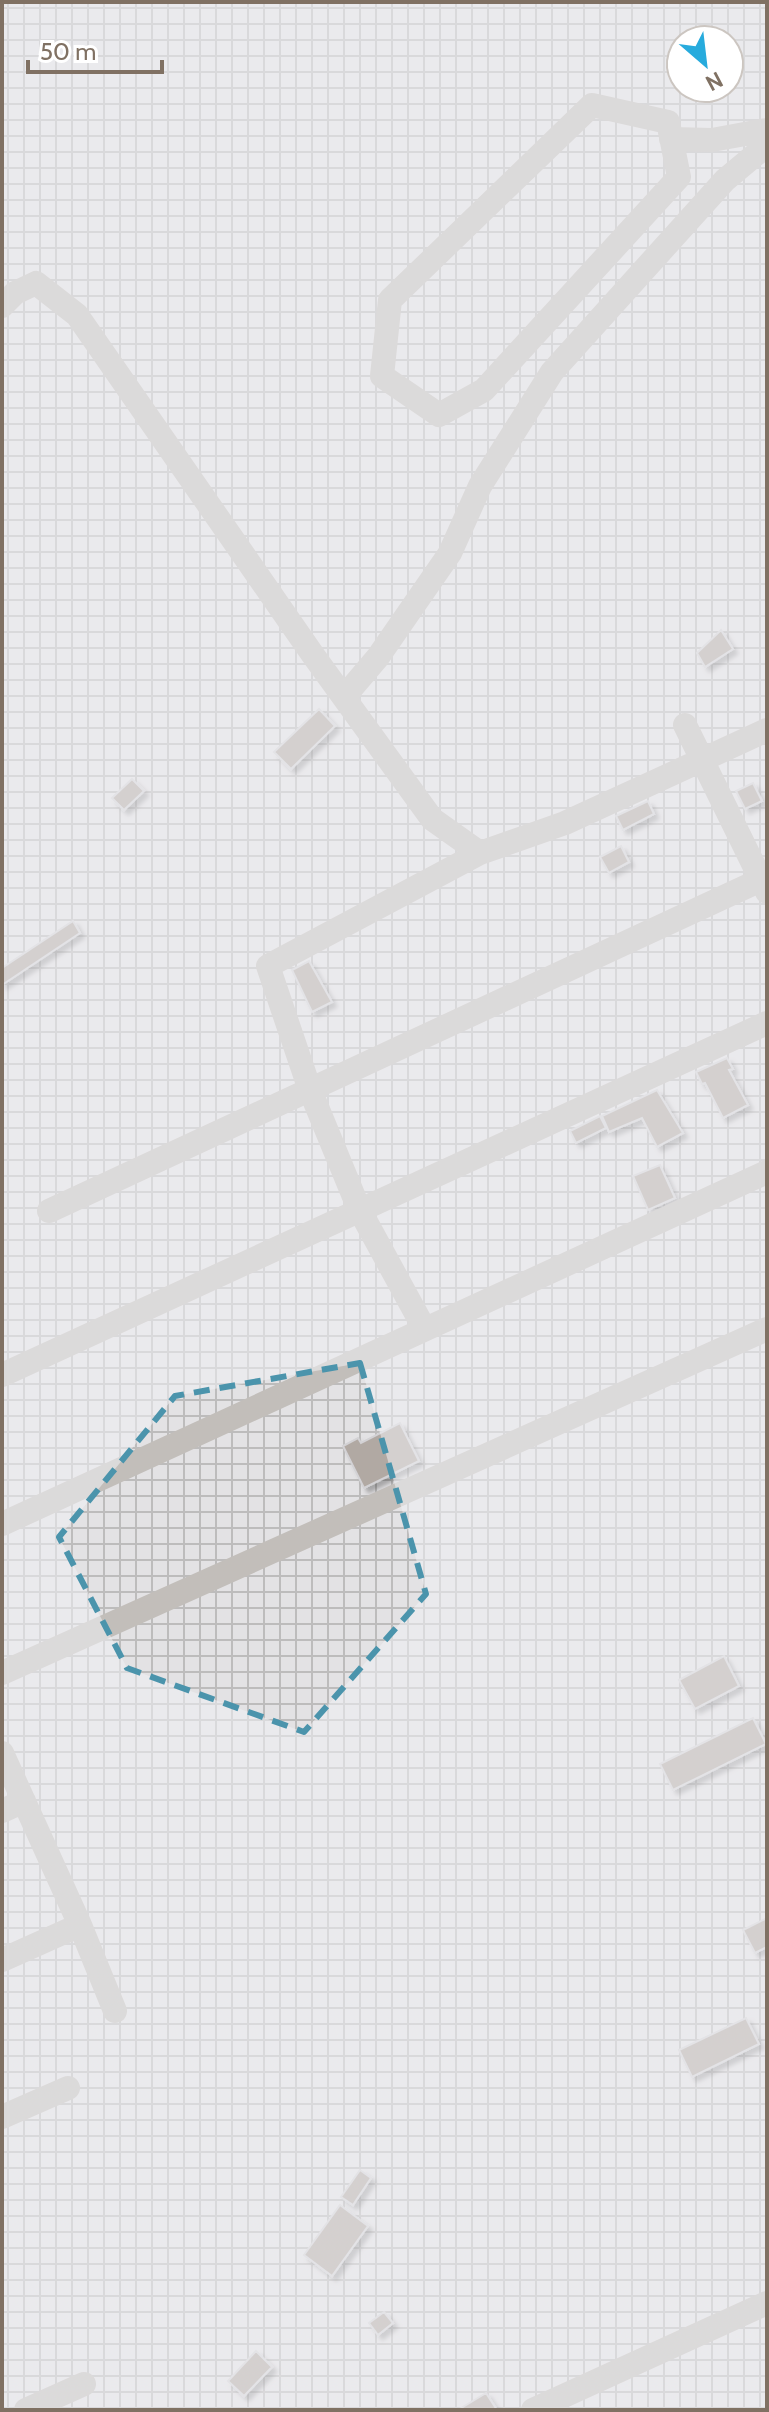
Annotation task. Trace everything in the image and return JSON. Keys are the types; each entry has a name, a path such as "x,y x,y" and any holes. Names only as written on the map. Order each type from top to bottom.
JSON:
{"street":[{"path":"592,105 668,122 671,139 679,177 484,390 439,415 382,376 390,300 592,105"},
{"path":"671,139 712,140 767,130"},
{"path":"344,697 378,657 450,553 480,486 552,372 725,180 767,145"},
{"path":"2,306 15,293 36,283 77,315 432,819 480,853"},
{"path":"49,1211 765,883 685,725"},
{"path":"424,1328 359,1209 310,1090 268,966 480,853 565,823 767,730"},
{"path":"2,1375 767,1023"},
{"path":"2,1524 767,1172"},
{"path":"2,1673 767,1329"},
{"path":"2,1753 13,1806 80,1925 115,2011"},
{"path":"2,1960 80,1925"},
{"path":"2,2117 68,2088"},
{"path":"533,2410 767,2303"},
{"path":"26,2410 84,2384"}],"highlighted area":[{"path":"360,1363 426,1594 304,1732 127,1668 59,1537 175,1396"}],"shaded area":[{"path":"2,2 767,2 767,2410 2,2410"}],"building":[{"path":"721,630 733,649 705,667 697,653"},
{"path":"319,709 335,726 291,769 274,752"},
{"path":"132,779 144,791 124,810 112,798"},
{"path":"753,783 762,801 745,809 736,791"},
{"path":"648,801 654,814 623,830 616,816"},
{"path":"621,846 629,862 609,873 600,857"},
{"path":"73,921 80,933 2,985 2,968"},
{"path":"309,961 332,1002 312,1012 292,970"},
{"path":"727,1058 733,1069 729,1070 748,1105 723,1118 696,1072"},
{"path":"657,1090 683,1133 657,1147 642,1118 609,1132 602,1116"},
{"path":"600,1116 606,1128 576,1143 570,1131"},
{"path":"660,1165 675,1198 648,1210 633,1176"},
{"path":"400,1423 419,1461 364,1488 343,1446 358,1438 361,1443"},
{"path":"724,1656 739,1686 695,1709 679,1680"},
{"path":"753,1718 766,1744 673,1790 660,1764"},
{"path":"767,1918 767,1947 755,1953 743,1930"},
{"path":"746,2018 759,2044 692,2077 679,2050"},
{"path":"360,2170 371,2178 353,2205 341,2197"},
{"path":"340,2205 368,2226 332,2276 304,2255"},
{"path":"384,2312 393,2323 378,2335 369,2323"},
{"path":"256,2351 272,2367 244,2396 228,2381"},
{"path":"486,2393 497,2410 458,2410"}]}
